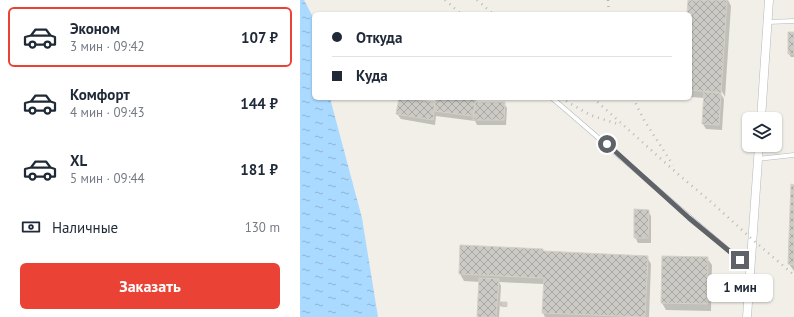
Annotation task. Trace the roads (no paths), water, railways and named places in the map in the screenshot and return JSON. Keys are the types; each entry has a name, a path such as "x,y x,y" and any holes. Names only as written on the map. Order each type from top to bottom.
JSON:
{"street":[{"path":"761,112 769,0"},
{"path":"747,317 758,152"}],"lane":[{"path":"767,22 794,21"},
{"path":"554,100 751,269"},
{"path":"758,159 794,155"}],"water":[{"path":"300,0 304,0 312,15 312,100 331,100 362,218 378,317 300,317"}],"railway":[{"path":"445,0 459,12"},
{"path":"477,0 491,12"},
{"path":"608,0 609,12"},
{"path":"564,100 590,115 621,125"},
{"path":"595,100 794,275"},
{"path":"634,100 644,120 673,165"}]}
